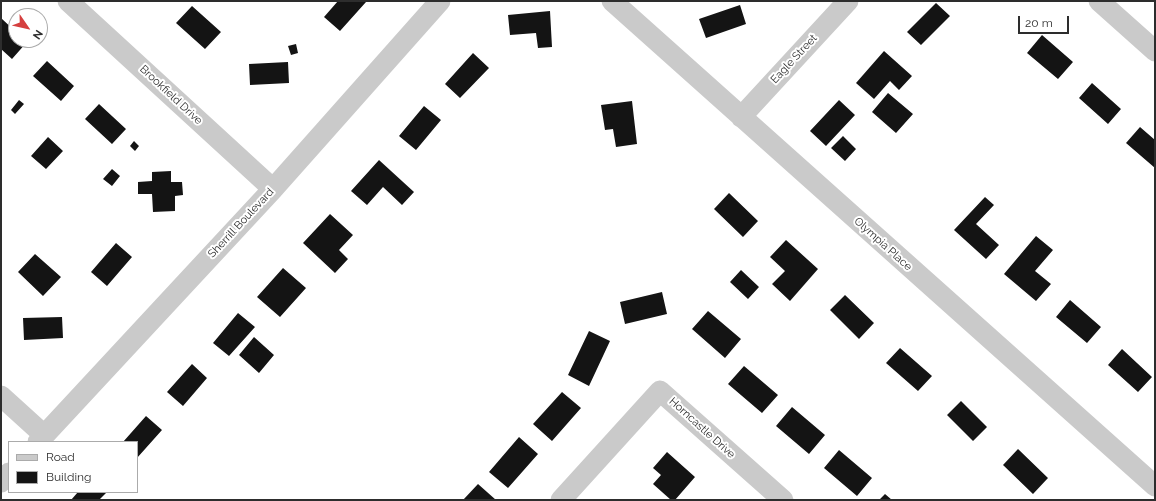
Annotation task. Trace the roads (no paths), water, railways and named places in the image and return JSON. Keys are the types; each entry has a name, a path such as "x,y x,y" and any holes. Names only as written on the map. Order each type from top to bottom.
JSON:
{"street":[{"name":"Brookfield Drive","path":"68,1 273,189"},
{"name":"Sherrill Boulevard","path":"41,438 273,189 440,1"},
{"name":"Olympia Place","path":"612,1 1155,486"},
{"name":"Eagle Street","path":"741,117 848,1"},
{"path":"1099,1 1155,51"},
{"name":"Horncastle Drive","path":"561,500 660,391 782,500"},
{"path":"1,396 41,438"}]}
